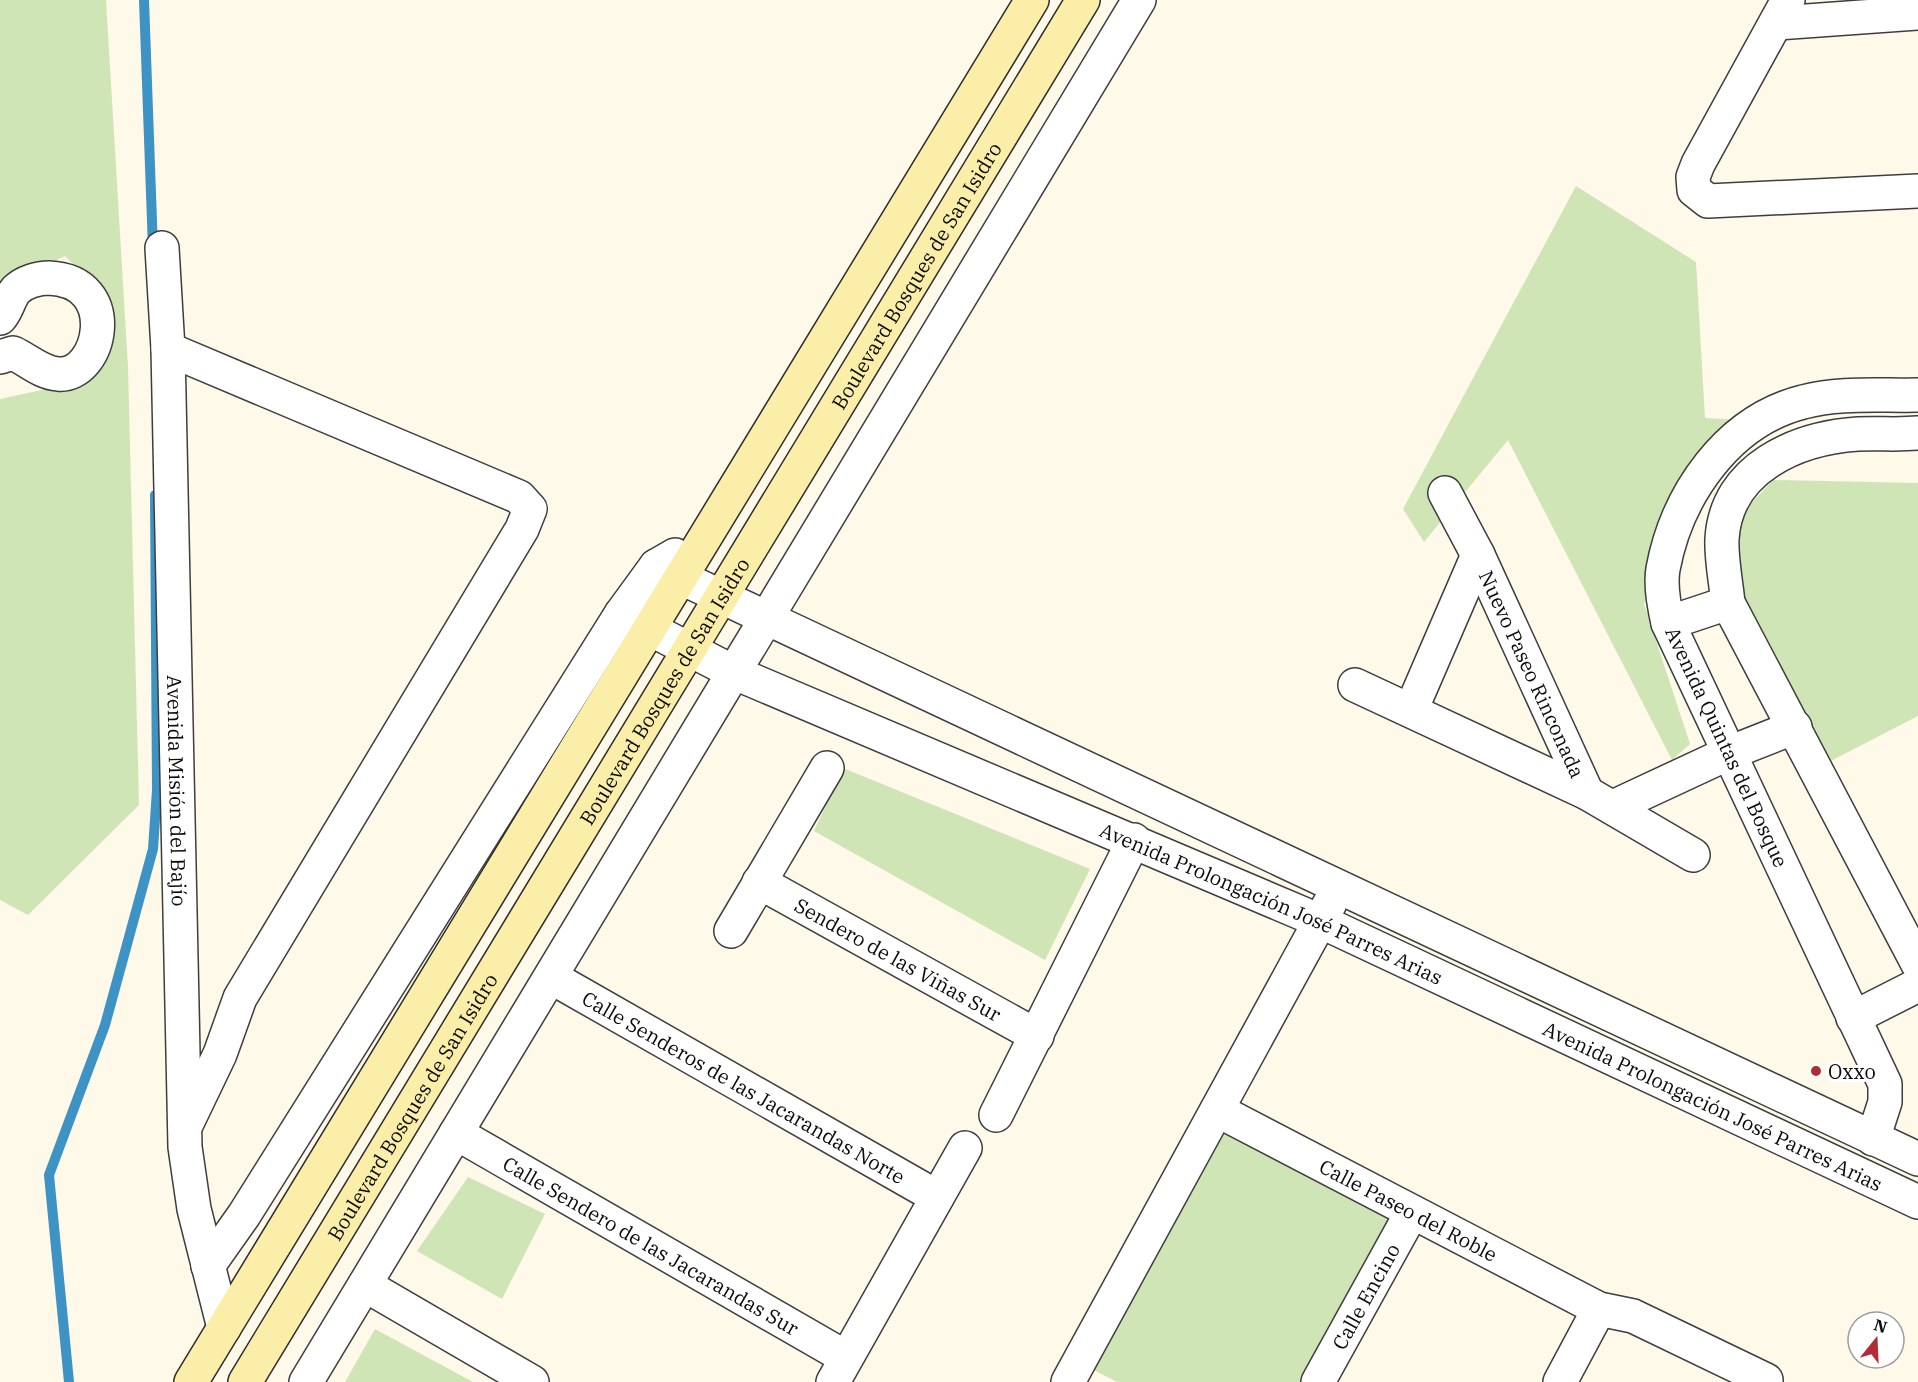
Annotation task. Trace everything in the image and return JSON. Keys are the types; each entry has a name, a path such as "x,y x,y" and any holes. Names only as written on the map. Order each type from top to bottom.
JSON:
{"main road":[{"path":"191,1382 650,630 669,572 709,534 1032,0"},
{"name":"Boulevard Bosques de San Isidro","path":"245,1382 1083,0"}],"street":[{"path":"306,1382 1139,0"},
{"path":"1918,13 1783,12 1698,164 1693,177 1694,190 1708,201 1918,191"},
{"name":"Avenida Misión del Bajío","path":"162,248 168,349 184,1127 194,1209 224,1328"},
{"path":"0,318 16,290 38,278 65,279 87,293 99,316 97,341 88,357 78,367 60,375 41,370 13,353 0,357"},
{"path":"168,349 519,497 530,509 522,529 327,857 240,998 220,1054 184,1127"},
{"name":"Avenida Quintas del Bosque","path":"1873,1139 1885,1102 1885,1084 1668,623 1663,599 1663,569 1678,522 1696,485 1719,451 1759,418 1804,401 1853,396 1918,395"},
{"path":"1853,396 1857,434"},
{"path":"1918,434 1857,434 1800,447 1772,457 1744,480 1732,501 1722,538 1728,603 1918,964"},
{"name":"Nuevo Paseo Rinconada","path":"1445,493 1600,800"},
{"path":"1678,522 1722,538"},
{"name":"Nuevo Paseo Rinconada","path":"1411,710 1478,555"},
{"name":"Avenida Prolongación José Parres Arias","path":"669,572 1339,889 1918,1159"},
{"path":"208,1266 250,1205 621,614 669,572"},
{"path":"1668,623 1728,603"},
{"name":"Avenida Prolongación José Parres Arias","path":"621,614 735,673 1134,840 1320,921 1918,1202"},
{"name":"Nuevo Paseo Rinconada","path":"1355,685 1600,800 1692,855"},
{"path":"1600,800 1795,727"},
{"path":"731,931 827,768"},
{"path":"996,1115 1134,840"},
{"name":"Sendero de las Viñas Sur","path":"759,882 1037,1036"},
{"path":"1068,1382 1339,889"},
{"name":"Calle Senderos de las Jacarandas Norte","path":"551,977 937,1197"},
{"path":"1853,1017 1918,985"},
{"name":"Calle Paseo del Roble","path":"1217,1110 1599,1309 1633,1316 1766,1380"},
{"name":"Calle Sendero de las Jacarandas Sur","path":"456,1133 839,1370"},
{"path":"839,1370 965,1148"},
{"name":"Calle Encino","path":"1318,1382 1412,1212"},
{"path":"365,1285 532,1382"},
{"path":"1560,1382 1599,1309"}],"green space":[{"path":"0,0 106,0 128,367 139,805 28,915 0,900 0,399 83,381 114,306 65,256 0,289"},
{"path":"1576,186 1696,262 1705,418 1739,420 1679,509 1644,604 1690,744 1672,760 1508,440 1424,542 1403,509"},
{"path":"1773,480 1918,483 1918,716 1821,766 1727,580 1733,523"},
{"path":"843,768 1090,869 1045,960 814,831"},
{"path":"1217,1124 1410,1217 1318,1382 1117,1382 1082,1364"},
{"path":"468,1177 545,1214 502,1299 417,1251"},
{"path":"375,1329 473,1382 345,1382"}],"waterway":[{"path":"144,0 153,249"},
{"path":"69,1382 49,1175 105,1025 153,849 157,790 155,495"}],"place":[{"name":"Oxxo","path":"1816,1071"}]}
